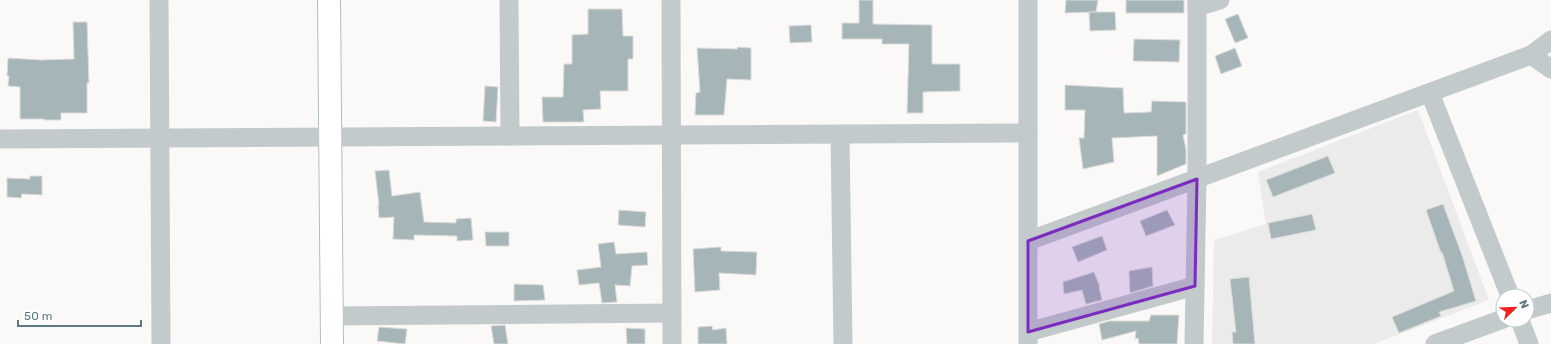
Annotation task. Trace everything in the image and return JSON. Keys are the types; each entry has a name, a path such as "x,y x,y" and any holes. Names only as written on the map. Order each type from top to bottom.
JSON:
{"street":[{"path":"160,0 161,344"},
{"path":"329,0 332,344"},
{"path":"509,0 510,136"},
{"path":"671,0 672,344"},
{"path":"1028,0 1028,338 1195,286"},
{"path":"1194,344 1197,179 1197,4 1220,0"},
{"path":"1028,241 1531,56 1551,40"},
{"path":"1531,56 1551,69"},
{"path":"1430,93 1507,288"},
{"path":"0,139 1028,133"},
{"path":"840,134 843,344"},
{"path":"1535,307 1551,302"},
{"path":"332,316 672,313"},
{"path":"1435,344 1495,322"},
{"path":"1523,328 1529,344"}],"highlighted area":[{"path":"1197,179 1195,286 1028,332 1028,241"}],"shaded area":[{"path":"1418,110 1489,300 1374,344 1212,344 1214,240 1266,224 1258,172"}],"building":[{"path":"859,0 873,0 873,24 932,25 932,64 960,64 960,91 923,92 923,113 907,113 909,44 882,44 882,39 842,39 842,23 859,23"},
{"path":"1066,0 1098,0 1096,12 1065,13"},
{"path":"1126,0 1184,0 1184,13 1126,13"},
{"path":"588,9 622,9 623,36 633,36 633,59 628,59 628,91 600,91 601,109 583,110 584,122 543,122 542,97 563,97 564,64 572,64 572,35 588,34"},
{"path":"1089,12 1115,12 1116,30 1090,31"},
{"path":"1238,14 1248,38 1235,43 1225,19"},
{"path":"73,22 87,22 89,83 87,83 87,113 61,113 61,120 20,119 20,87 8,86 8,58 41,60 74,59"},
{"path":"811,25 812,42 790,43 789,26"},
{"path":"1134,39 1180,40 1179,62 1133,61"},
{"path":"738,47 751,48 751,80 727,79 724,115 695,115 696,93 700,92 697,48 737,49"},
{"path":"1235,48 1242,66 1221,74 1215,56"},
{"path":"1065,85 1123,88 1124,113 1151,112 1152,101 1186,102 1186,134 1183,135 1186,149 1186,164 1157,176 1157,136 1112,138 1114,162 1083,169 1079,138 1084,138 1085,110 1065,110"},
{"path":"485,86 498,87 496,122 483,121"},
{"path":"1328,156 1335,173 1273,197 1266,180"},
{"path":"389,170 392,196 420,192 424,222 456,223 456,219 471,218 473,240 457,241 457,236 414,235 414,240 393,239 394,217 379,218 375,171"},
{"path":"30,176 42,176 42,195 22,194 21,198 7,197 7,178 30,179"},
{"path":"1443,204 1462,255 1476,301 1439,312 1441,316 1399,333 1392,317 1454,291 1442,252 1441,253 1426,210"},
{"path":"619,210 646,212 645,227 618,225"},
{"path":"1167,210 1175,225 1146,236 1140,221"},
{"path":"1312,214 1316,230 1271,239 1268,223"},
{"path":"485,232 509,232 509,246 486,246"},
{"path":"1102,236 1107,250 1078,262 1072,247"},
{"path":"614,242 616,254 647,252 648,265 632,266 630,286 615,285 617,302 602,303 599,283 579,285 577,270 601,267 598,244"},
{"path":"721,247 721,251 757,252 756,275 719,273 720,290 695,292 693,249"},
{"path":"1152,267 1153,286 1130,293 1129,271"},
{"path":"1094,272 1100,287 1102,300 1086,304 1082,290 1064,294 1063,282"},
{"path":"1249,277 1255,344 1233,344 1232,332 1236,332 1230,279"},
{"path":"514,284 543,285 545,300 514,301"},
{"path":"1151,315 1179,315 1177,344 1139,344 1138,338 1135,339 1136,331 1102,340 1099,324 1109,321 1149,321"},
{"path":"505,325 508,344 494,344 491,326"},
{"path":"712,326 713,330 726,328 727,344 698,344 698,327"},
{"path":"379,327 407,329 405,344 377,341"},
{"path":"626,328 645,329 645,344 627,344"}]}
